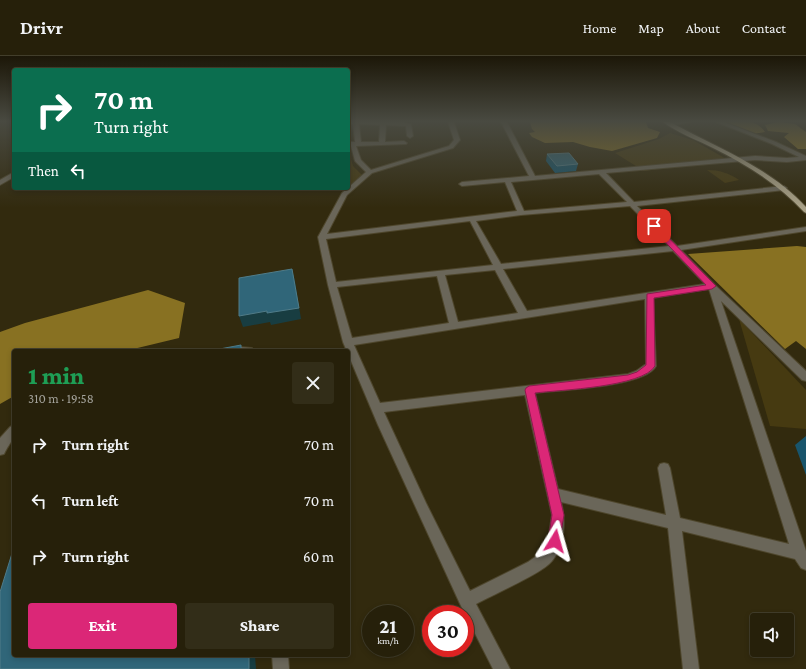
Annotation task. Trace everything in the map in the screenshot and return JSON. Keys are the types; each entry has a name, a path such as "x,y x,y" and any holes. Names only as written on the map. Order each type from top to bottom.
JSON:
{"main road":[{"path":"721,151 772,179 797,200 806,211"}],"street":[{"path":"355,151 358,161 370,172"},
{"path":"350,189 370,172 440,151"},
{"path":"519,151 533,177"},
{"path":"790,151 806,158"},
{"path":"462,184 507,179 602,173 737,159 806,158"},
{"path":"602,173 712,286 806,377"},
{"path":"0,183 12,175"},
{"path":"507,179 521,213"},
{"path":"322,237 472,218 632,204 784,188"},
{"path":"349,190 344,194 322,237 332,285 348,342 466,601 502,669"},
{"path":"472,218 524,315"},
{"path":"332,285 676,248 806,228"},
{"path":"440,273 454,326"},
{"path":"348,342 712,286"},
{"path":"712,286 802,558"},
{"path":"377,408 628,378 640,374 651,366 650,296"},
{"path":"466,601 533,567 547,557 555,541 558,515 529,390"},
{"path":"0,450 3,443 12,432"},
{"path":"664,468 674,523 691,669"},
{"path":"554,494 674,523 802,558"},
{"path":"280,657 282,669"}],"shaded area":[{"path":"623,151 712,151 728,160 644,171 615,153"},
{"path":"350,156 353,166 363,176 350,185"},
{"path":"707,170 724,172 739,180 725,183"},
{"path":"797,246 806,247 806,349 796,341 785,349 688,254"},
{"path":"148,290 185,303 179,338 133,349 12,349 12,397 0,404 0,332 25,323"},
{"path":"739,319 806,390 806,429 770,426"}],"building":[{"path":"569,153 578,164 557,166 547,154"},
{"path":"292,269 299,308 267,313 267,311 239,316 239,278"},
{"path":"241,345 241,349 220,349"},
{"path":"12,553 12,657 249,657 249,669 0,669 0,592"}],"route":[{"path":"555,541 558,515 529,390 628,378 640,374 651,366 650,296 712,286 654,226"}]}
